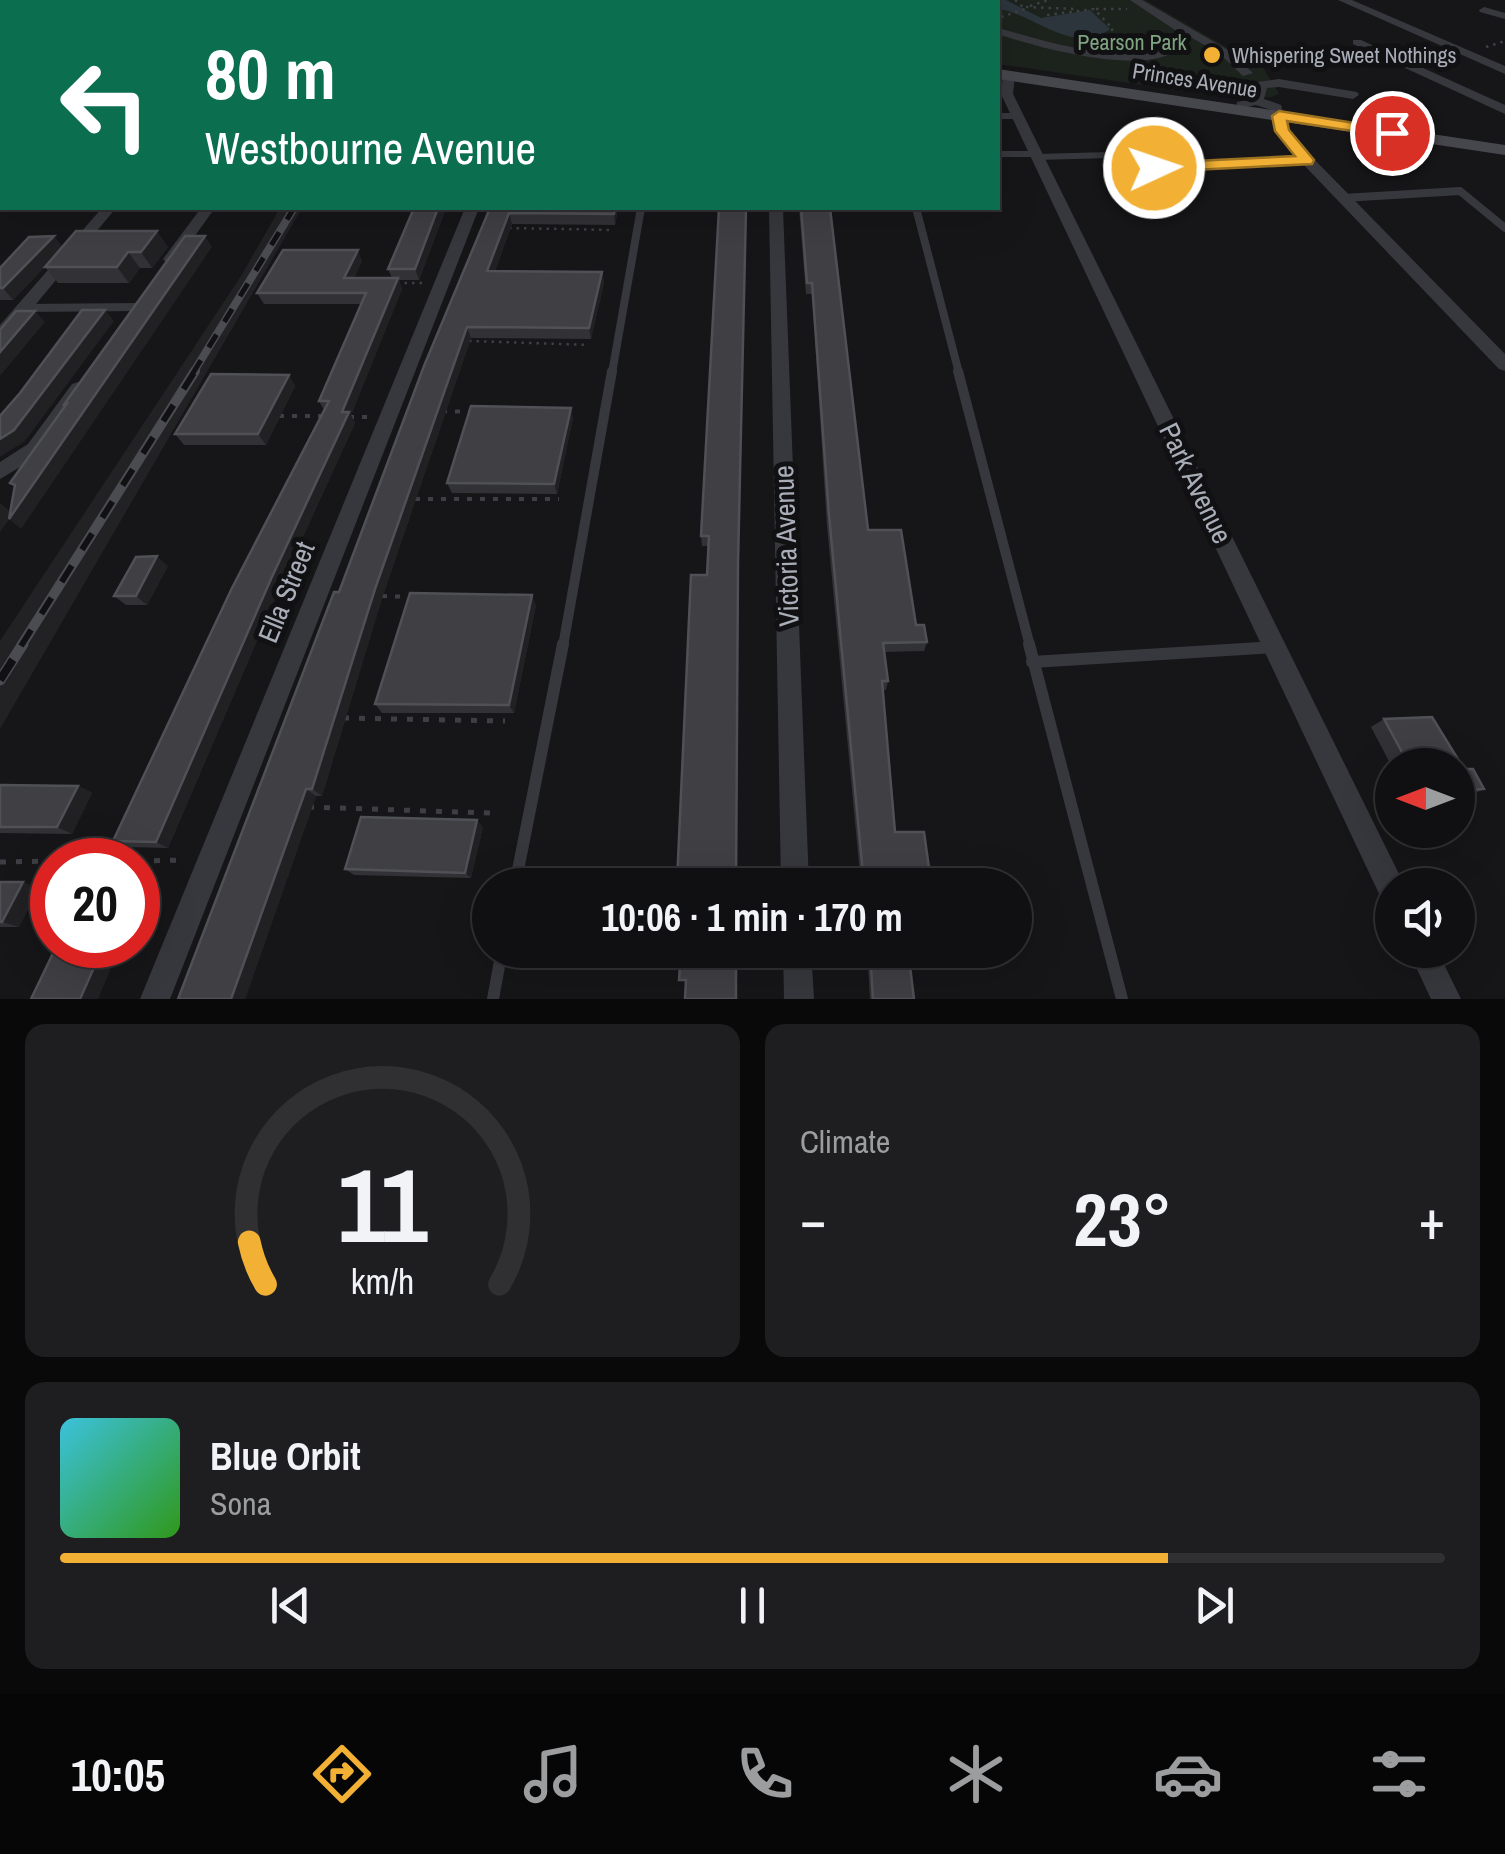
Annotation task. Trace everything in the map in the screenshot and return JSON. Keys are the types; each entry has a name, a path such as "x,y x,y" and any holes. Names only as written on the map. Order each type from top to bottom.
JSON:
{"street":[{"path":"1343,0 1505,70"},
{"path":"1141,3 1224,52 1248,73"},
{"path":"1484,10 1505,16"},
{"path":"1000,33 1089,56 1129,56 1173,48 1184,32 1173,22"},
{"path":"1358,42 1505,110"},
{"name":"Princes Avenue","path":"1003,75 1249,105 1279,116 1505,150"},
{"name":"Park Avenue","path":"1003,75 1008,116 1037,156 1381,868"},
{"path":"1249,105 1262,85 1284,81 1352,96"},
{"path":"1279,116 1282,131 1307,160 1505,365"},
{"path":"0,336 107,210"},
{"path":"125,322 207,210"},
{"name":"Ella Street","path":"155,999 471,210"},
{"name":"Victoria Avenue","path":"776,210 795,868"},
{"path":"0,472 35,449 91,370"},
{"path":"797,968 798,999"},
{"path":"1431,968 1446,999"}],"lane":[{"path":"1000,154 1145,154 1154,168 1307,160"},
{"path":"1343,198 1460,191 1505,228"},
{"path":"518,868 576,585 641,210"},
{"path":"917,210 1122,999"},
{"path":"24,308 147,293"},
{"path":"1032,662 1275,647"},
{"path":"493,999 499,968"}],"path":[{"path":"1015,0 1026,7 1094,10 1141,3"},
{"path":"1000,17 1048,0"},
{"path":"1047,15 1086,9"},
{"path":"1076,38 1114,32 1094,10"},
{"path":"1174,167 1196,197"},
{"path":"464,227 612,230"},
{"path":"383,283 442,283"},
{"path":"420,339 588,345"},
{"path":"348,416 484,413"},
{"path":"269,416 328,416"},
{"path":"411,498 559,499"},
{"path":"377,596 416,597"},
{"path":"327,718 505,722"},
{"path":"292,807 490,813"},
{"path":"160,861 211,860"},
{"path":"0,862 30,862"}],"shaded area":[{"path":"1000,0 1041,18 1090,10 1110,29 1096,36 1068,36 1000,9"},
{"path":"279,210 301,210 0,729 0,641 241,276"}],"green space":[{"name":"Pearson Park","path":"1000,0 1145,0 1264,69 1279,94 1219,96 1000,64"}],"building":[{"path":"413,210 437,210 415,269 388,269"},
{"path":"489,210 615,210 614,214 509,213 487,271 602,272 589,328 467,327 375,589 312,789 306,789 231,999 178,999 334,592 339,592 424,366"},
{"path":"719,210 746,210 736,868 678,868 691,575 707,575 709,536 701,536"},
{"path":"801,210 830,210 868,530 901,530 916,625 924,625 927,642 883,643 888,681 882,681 895,832 924,832 929,868 862,868 812,283 807,283"},
{"path":"76,231 157,231 141,252 128,252 117,267 45,267"},
{"path":"54,236 0,288 0,268 29,237"},
{"path":"185,236 205,236 9,519 15,485 10,483"},
{"path":"283,250 358,250 344,278 398,278 342,412 349,412 158,838 114,838 232,588 329,401 319,401 366,293 257,293"},
{"path":"82,310 105,310 14,430 0,439 0,416"},
{"path":"16,311 35,311 0,352 0,330"},
{"path":"211,374 289,375 258,434 175,434"},
{"path":"471,406 571,408 554,484 447,483"},
{"path":"157,556 136,596 114,596 136,557"},
{"path":"410,593 532,595 509,705 375,704"},
{"path":"1432,717 1451,748 1400,748 1384,719"},
{"path":"1475,773 1484,789 1475,790"},
{"path":"0,785 78,786 57,827 0,827"},
{"path":"361,817 477,820 465,873 345,869"},
{"path":"0,882 23,882 2,922 0,922"},
{"path":"46,968 94,968 80,999 31,999"},
{"path":"680,968 736,968 736,999 685,999 686,980 679,980"},
{"path":"871,968 910,968 914,999 873,999"}],"railway":[{"path":"193,373 293,210"},
{"path":"21,646 195,371"},
{"path":"0,680 23,644"}],"place":[{"name":"Whispering Sweet Nothings","path":"1212,55"}],"route":[{"path":"1154,168 1307,160 1282,131 1279,116 1392,133"}]}
